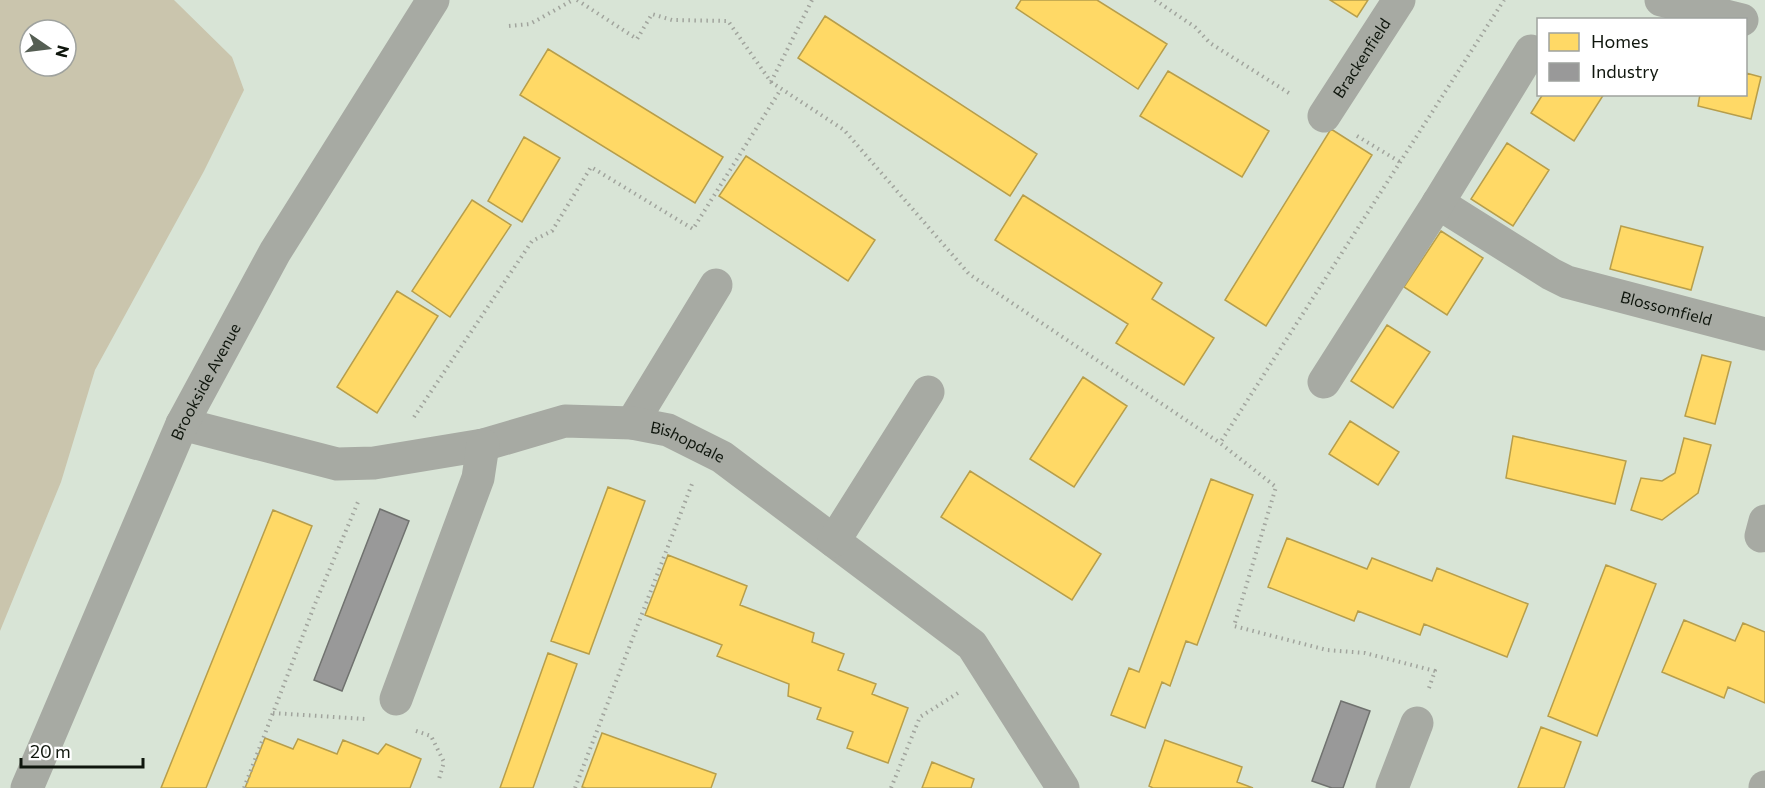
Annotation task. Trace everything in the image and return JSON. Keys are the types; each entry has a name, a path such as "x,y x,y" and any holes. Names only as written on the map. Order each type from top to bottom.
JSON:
{"street":[{"name":"Brookside Avenue","path":"27,788 182,424 276,252 433,0"},
{"name":"Brackenfield","path":"1324,116 1399,0"},
{"path":"1661,0 1736,18"},
{"path":"1747,21 1765,25"},
{"path":"1324,382 1531,51"},
{"name":"Blossomfield","path":"1438,203 1567,282 1765,334"},
{"path":"633,423 716,285"},
{"path":"834,542 928,392"},
{"name":"Bishopdale","path":"182,424 337,464 374,463 483,445 565,421 633,423 668,430 722,457 972,645 1063,788"},
{"path":"396,699 478,478 483,445"},
{"path":"1392,788 1417,723"}],"path":[{"path":"509,26 530,24 575,0 637,39 652,15 672,20 728,21 771,82 844,130 969,274 1220,443"},
{"path":"771,82 812,0"},
{"path":"1155,0 1195,27 1210,43 1400,162"},
{"path":"414,417 532,241 552,231 591,167 693,229 781,89"},
{"path":"575,788 705,450"},
{"path":"244,788 315,604 374,463"},
{"path":"891,788 920,717 990,673"}],"shaded area":[{"path":"0,0 174,0 232,57 244,90 204,171 95,370 61,482 0,631"}],"building: Homes":[{"path":"1021,0 1097,0 1167,44 1138,89 1016,8"},
{"path":"1330,0 1368,0 1357,17"},
{"path":"825,16 1037,154 1010,196 798,58"},
{"path":"548,49 723,157 695,203 520,95"},
{"path":"1168,71 1269,131 1242,177 1140,116"},
{"path":"1747,73 1761,77 1751,119 1698,106 1700,96 1747,96"},
{"path":"1542,96 1603,96 1574,141 1531,113"},
{"path":"1331,129 1372,155 1266,326 1225,300"},
{"path":"524,137 560,158 522,222 488,201"},
{"path":"1507,143 1549,170 1513,226 1471,199"},
{"path":"746,156 875,240 848,281 719,196"},
{"path":"1023,195 1162,283 1152,299 1214,338 1184,385 1116,343 1128,324 995,240"},
{"path":"472,200 511,225 450,317 412,291"},
{"path":"1621,226 1703,247 1691,290 1610,269"},
{"path":"1441,231 1483,258 1447,315 1404,287"},
{"path":"397,291 438,316 377,413 337,387"},
{"path":"1387,325 1430,352 1393,408 1351,381"},
{"path":"1702,355 1731,362 1715,424 1685,416"},
{"path":"1083,377 1127,406 1074,487 1030,459"},
{"path":"1350,421 1399,452 1378,485 1329,454"},
{"path":"1513,436 1626,461 1615,504 1506,478"},
{"path":"1684,438 1711,445 1698,493 1662,520 1631,510 1641,478 1662,481 1675,473"},
{"path":"970,471 1101,554 1072,600 941,517"},
{"path":"1211,479 1253,495 1197,645 1186,641 1170,686 1162,682 1145,728 1111,715 1129,668 1139,672"},
{"path":"608,487 645,501 589,654 551,641"},
{"path":"273,510 312,526 206,788 161,788"},
{"path":"1287,538 1367,569 1372,558 1432,581 1437,568 1528,604 1507,657 1424,624 1420,635 1358,611 1354,621 1268,587"},
{"path":"668,555 747,586 740,605 814,633 812,642 844,654 838,670 876,684 872,694 908,708 888,763 847,748 853,732 817,719 821,708 788,696 789,684 717,656 722,645 645,615"},
{"path":"1606,565 1656,584 1597,736 1548,716"},
{"path":"1684,620 1735,641 1743,623 1765,632 1765,703 1728,687 1724,698 1662,672"},
{"path":"548,653 577,664 533,788 500,788"},
{"path":"1541,727 1581,742 1564,788 1518,788"},
{"path":"602,733 716,774 711,788 582,787"},
{"path":"265,738 293,749 298,739 337,754 343,740 378,754 386,744 421,759 410,788 245,788"},
{"path":"1165,740 1242,767 1237,782 1253,788 1153,788 1149,786"},
{"path":"932,762 974,779 971,788 922,788"}],"building: Industry":[{"path":"380,509 409,521 342,691 314,680"},
{"path":"1341,701 1370,711 1343,788 1332,788 1312,781"}]}
